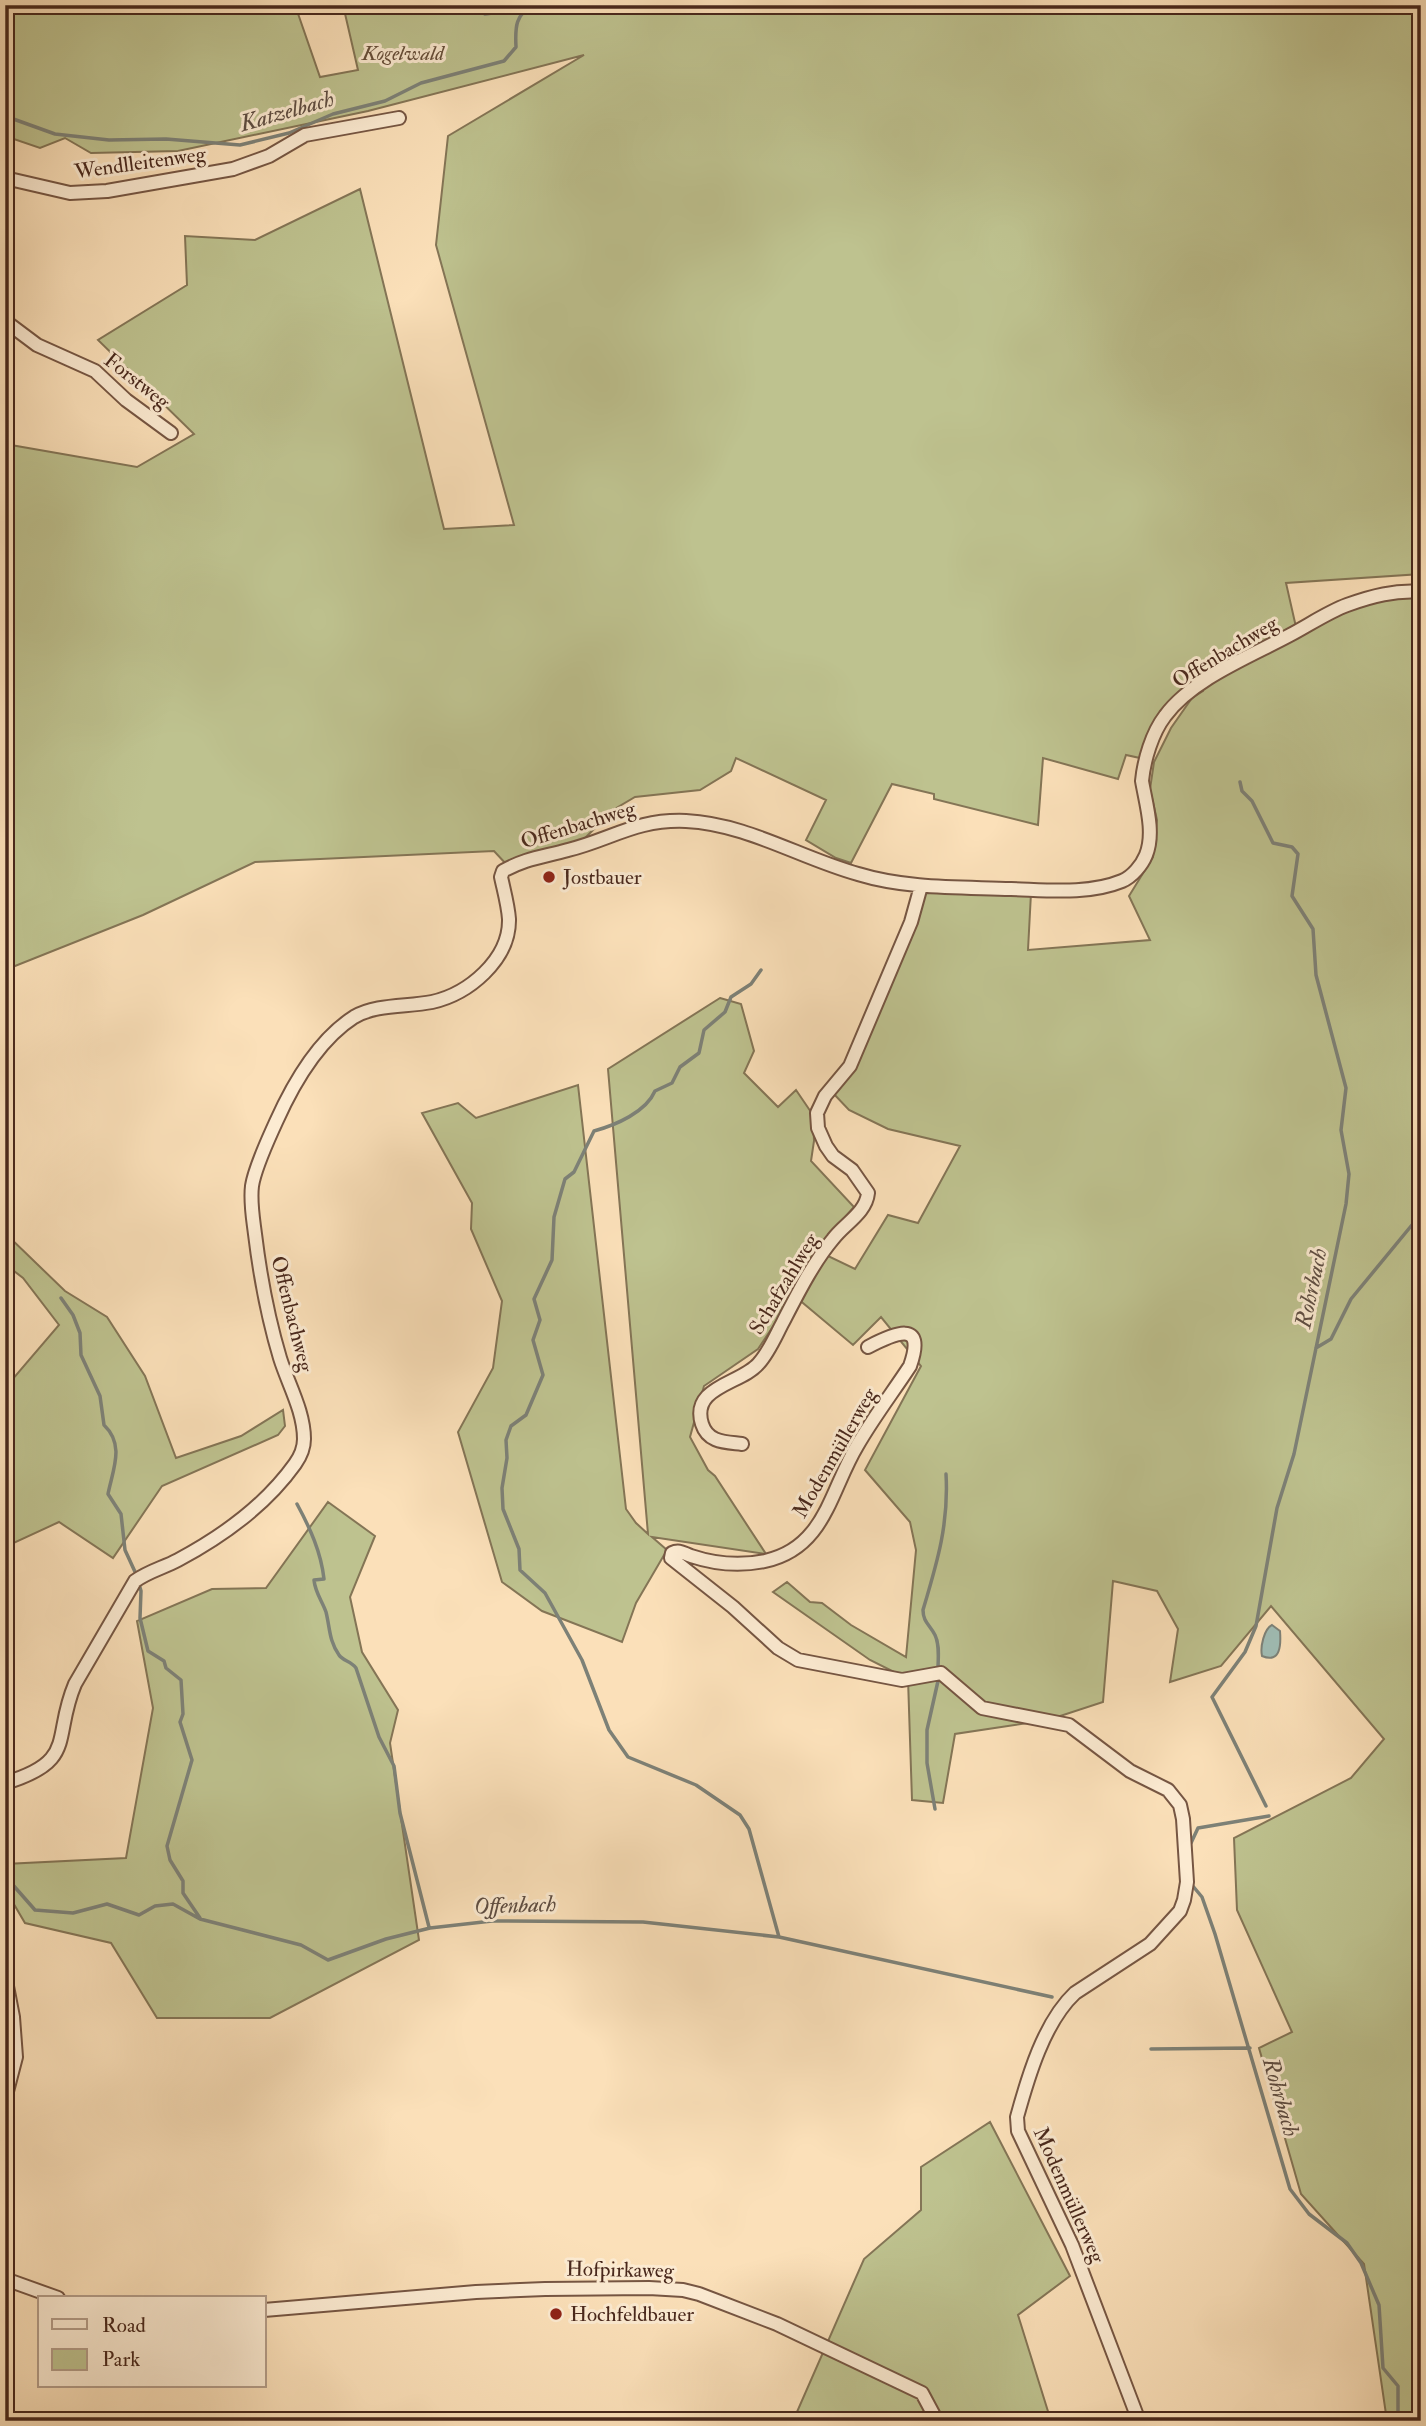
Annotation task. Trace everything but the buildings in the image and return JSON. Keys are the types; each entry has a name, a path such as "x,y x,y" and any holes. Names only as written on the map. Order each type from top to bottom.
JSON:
{"street":[{"name":"Wendlleitenweg","path":"5,178 70,193 107,191 233,169 269,156 304,135 398,118"},
{"name":"Forstweg","path":"5,321 37,345 94,371 126,400 171,433"},
{"name":"Offenbachweg","path":"5,1783 29,1775 53,1757 60,1745 69,1697 75,1684 135,1581 211,1542 239,1522 296,1463 304,1439 300,1414 280,1357 259,1268 252,1185 276,1122 299,1074 339,1029 356,1016 367,1012 433,1002 467,989 498,956 506,939 509,918 501,877 503,871 523,860 568,850 638,825 687,821 741,831 860,875 921,886 1061,890 1097,887 1125,880 1144,860 1150,843 1142,781 1150,748 1164,716 1180,699 1214,676 1344,606 1390,593 1421,592"},
{"name":"Schafzahlweg","path":"742,1444 719,1441 709,1436 701,1422 702,1407 706,1398 719,1386 747,1374 761,1362 802,1285 825,1250 866,1203 868,1193 852,1170 833,1156 825,1146 818,1128 817,1113 825,1096 850,1066 911,922 921,886"},
{"name":"Modenmüllerweg","path":"867,1347 900,1332 908,1333 913,1339 915,1351 910,1366 856,1447 811,1535 791,1553 757,1562 718,1562 678,1551 672,1553 671,1558 733,1607 778,1648 798,1660 902,1680 941,1673 982,1708 1069,1725 1130,1771 1168,1790 1180,1805 1184,1819 1187,1882 1180,1911 1150,1944 1066,2001 1049,2028 1017,2117 1018,2131 1072,2245 1139,2421"},
{"path":"5,1976 13,2017 16,2057 15,2071 5,2099"},
{"path":"5,2279 52,2296"},
{"name":"Hofpirkaweg","path":"266,2310 531,2289 683,2290 776,2324 922,2393 937,2421"}],"green space":[{"name":"Kogelwald","path":"5,5 295,5 320,77 358,70 343,5 1421,5 1421,574 1286,583 1296,627 1228,662 1179,693 1157,717 1140,758 1126,755 1118,779 1043,758 1038,825 934,799 934,794 892,784 851,863 836,858 806,840 826,800 736,758 731,771 700,790 635,797 613,810 583,840 507,865 494,851 255,862 143,915 5,970 5,444 137,467 194,434 98,340 187,285 185,236 255,240 360,189 444,529 514,525 436,245 448,136 584,55 368,111 178,151 91,153 65,138 40,148 5,136"},
{"path":"1394,596 1421,598 1421,2421 1387,2421 1364,2264 1301,2194 1259,2048 1292,2032 1237,1910 1234,1838 1351,1778 1384,1739 1271,1606 1221,1666 1170,1682 1178,1629 1157,1591 1113,1581 1103,1702 1048,1720 955,1734 943,1803 912,1800 908,1679 870,1660 773,1592 787,1582 810,1602 822,1603 851,1625 906,1657 916,1550 910,1522 865,1470 921,1366 881,1317 853,1345 797,1298 824,1254 855,1269 888,1215 918,1223 960,1146 888,1129 849,1110 832,1092 911,933 925,894 928,890 1031,893 1028,950 1150,940 1129,896 1153,857 1157,820 1150,789 1154,762 1171,728 1192,698 1203,691 1203,685 1342,612"},
{"path":"720,998 741,1004 754,1051 744,1073 778,1107 796,1090 813,1115 814,1141 811,1161 854,1207 816,1250 794,1295 758,1349 704,1386 690,1437 708,1470 715,1476 766,1554 652,1537 667,1550 636,1603 622,1642 542,1611 502,1582 458,1432 493,1368 502,1301 471,1229 472,1203 422,1113 458,1103 476,1118 578,1085 626,1509 648,1534 608,1069"},
{"path":"5,1233 65,1291 107,1317 145,1376 176,1458 241,1436 283,1410 285,1426 278,1435 162,1486 113,1558 59,1522 5,1547 5,1388 59,1325 23,1278 5,1264"},
{"path":"328,1502 375,1536 350,1597 362,1652 398,1710 390,1743 419,1940 270,2018 157,2018 111,1943 25,1923 5,1889 5,1864 126,1858 153,1708 137,1621 212,1589 266,1588"},
{"path":"990,2122 1070,2276 1018,2315 1051,2421 793,2421 864,2259 921,2210 921,2167"}],"water":[{"path":"1272,1625 1280,1631 1280,1647 1276,1655 1268,1658 1262,1656 1262,1648 1265,1634"}],"waterway":[{"path":"473,5 485,14 524,9"},
{"name":"Katzelbach","path":"5,116 55,134 109,140 166,139 240,145 289,133 333,114 385,101 421,83 504,61 516,47 516,27 520,17 535,5"},
{"name":"Katzelbach","path":"622,5 637,8 649,5"},
{"name":"Rohrbach","path":"1240,782 1242,791 1252,801 1273,843 1292,847 1298,854 1292,896 1313,929 1316,975 1346,1088 1341,1130 1349,1174 1346,1204 1294,1454 1277,1508 1256,1626 1245,1652 1212,1697 1266,1806"},
{"path":"761,970 751,984 731,997 725,1012 704,1030 699,1053 680,1067 672,1083 655,1091 651,1099 629,1117 594,1131 574,1172 565,1179 554,1217 552,1260 534,1299 540,1320 533,1340 543,1375 526,1415 511,1426 506,1440 507,1458 502,1488 503,1509 519,1549 520,1570 545,1593 582,1660 609,1730 628,1757 696,1785 740,1815 749,1829 779,1937"},
{"path":"1316,1348 1331,1339 1351,1299 1421,1214"},
{"path":"61,1298 73,1315 80,1333 81,1355 100,1396 104,1425 114,1441 116,1458 108,1494 121,1514 125,1550 136,1574"},
{"path":"938,1669 937,1639 925,1621 923,1610 944,1527 946,1474"},
{"path":"297,1504 318,1550 324,1579 314,1580 326,1612 333,1645 341,1657 356,1668 379,1737 394,1766 400,1813 429,1927"},
{"path":"139,1584 140,1618 148,1651 164,1661 166,1668 181,1680 183,1714 180,1722 192,1760 167,1846 170,1860 183,1881 183,1893 200,1918"},
{"path":"935,1809 927,1763 927,1730 938,1681"},
{"name":"Rohrbach","path":"1191,1843 1198,1828 1269,1816"},
{"name":"Offenbach","path":"5,1883 13,1885 35,1910 73,1913 107,1904 139,1915 155,1906 173,1904 200,1919 301,1945 328,1960 386,1939 430,1928 492,1921 643,1922 779,1937 1052,1997"},
{"name":"Rohrbach","path":"1192,1885 1202,1897 1215,1934 1290,2189 1309,2214 1347,2243 1361,2263 1379,2305 1383,2368 1398,2386 1398,2411 1402,2418 1400,2421"},
{"name":"Offenbach","path":"1151,2049 1250,2048"}],"place":[{"name":"Jostbauer","path":"549,877"},
{"name":"Hochfeldbauer","path":"556,2314"}]}
